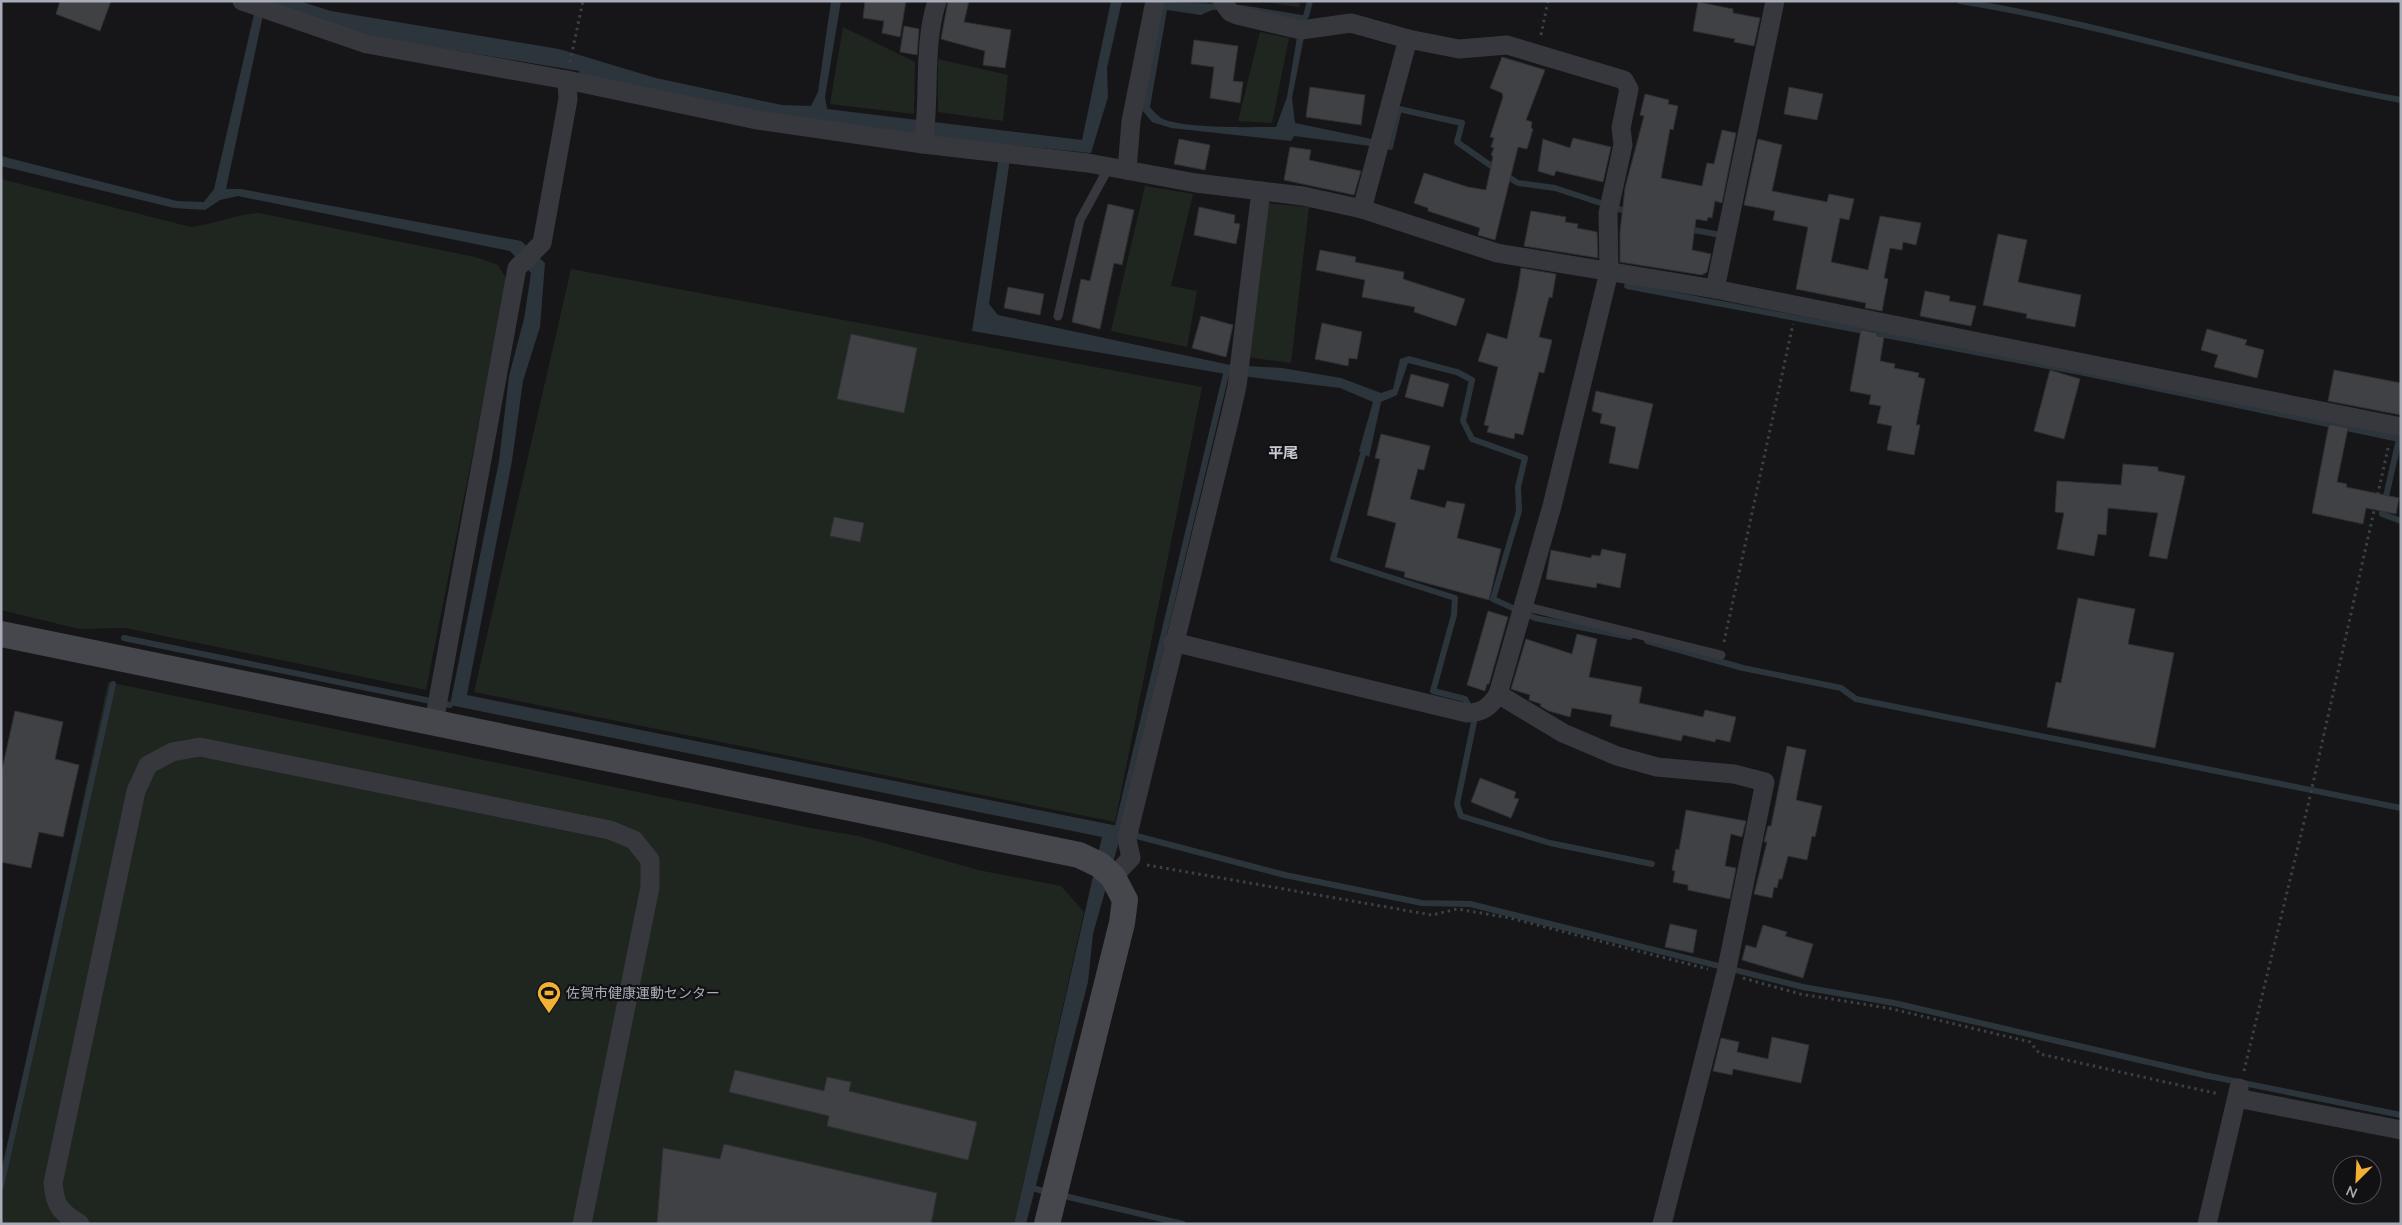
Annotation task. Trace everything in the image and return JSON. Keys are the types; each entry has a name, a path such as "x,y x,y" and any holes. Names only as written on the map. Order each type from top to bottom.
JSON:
{"street":[{"path":"923,144 928,115 927,56 932,16 937,1"},
{"path":"1715,288 1775,1"},
{"path":"246,3 367,44 567,80 757,120 923,144 1118,168 1196,183 1303,196 1362,209 1497,253 1715,288 2401,427"},
{"path":"1118,168 1131,121 1154,5"},
{"path":"1173,642 1473,713 1491,704 1498,694 1552,506 1609,272 1609,205 1623,145 1621,128 1629,89 1624,80 1508,45 1459,50 1408,39 1351,23 1301,30 1237,15 1226,6"},
{"path":"1362,209 1408,39"},
{"path":"436,709 517,268 542,243 568,99 567,80"},
{"path":"1113,877 1131,858 1128,834 1173,642 1230,417 1239,370 1261,191"},
{"path":"1,634 436,709 1069,853 1087,859 1113,877 1125,900 1122,923 1052,1205"},
{"path":"1498,694 1563,733 1617,756 1657,767 1734,774 1765,782 1727,967 1662,1224"},
{"path":"80,1224 66,1216 54,1201 53,1183 136,791 148,765 172,752 200,747 610,830 634,840 650,860 650,887 582,1224"},
{"path":"2207,1224 2240,1087 2401,1130"}],"lane":[{"path":"1058,316 1080,220 1118,168"},
{"path":"1521,613 1721,655"}],"path":[{"path":"572,47 583,1"},
{"path":"1536,55 1548,1"},
{"path":"1721,655 1794,322"},
{"path":"1131,858 1148,866 1432,915 1457,909 1510,918 1727,967 1800,994 1888,1008 2030,1042 2040,1054 2240,1087 2313,785 2389,445"}],"shaded area":[{"path":"257,1 266,1 226,189 241,189 521,241 545,263 540,327 523,381 512,461 467,695 1123,827 1093,934 1088,982 1026,1224 1014,1224 1102,837 450,705 499,461 509,376 524,319 531,273 510,251 238,196 220,200 205,210 174,208 1,166 1,156 177,201 204,202 214,189"},
{"path":"270,1 299,1 331,11 559,49 656,78 782,105 811,106 818,92 831,1 841,1 825,97 827,109 1082,140 1111,1 1122,1 1107,68 1108,97 1091,153 1012,145 989,304 998,315 1230,365 1282,368 1341,378 1381,393 1393,389 1400,359 1409,356 1457,369 1456,375 1408,363 1397,395 1381,402 1369,457 1359,451 1373,402 1340,388 1226,374 972,331 1001,144 908,135 779,116 579,76 579,71 375,37"},
{"path":"1148,1 1241,5 1308,16 1306,22 1248,9 1212,10 1201,15 1167,10 1150,107 1161,118 1171,122 1200,126 1276,127 1287,97 1297,37 1304,37 1292,98 1295,123 1372,139 1370,146 1294,136 1291,141 1171,128 1152,122 1141,109"},
{"path":"1257,1 1300,1 1299,7"},
{"path":"843,27 915,62 914,114 830,104"},
{"path":"1260,32 1289,38 1272,123 1238,121"},
{"path":"938,59 1008,75 1003,121 938,112"},
{"path":"1,179 191,227 259,213 475,257 498,265 507,280 426,690 125,628 79,629 1,610"},
{"path":"1145,186 1193,194 1171,286 1197,291 1187,347 1111,331"},
{"path":"1265,203 1309,207 1291,363 1246,357"},
{"path":"571,269 1202,387 1115,822 474,692"},
{"name":"佐賀市健康運動センター","path":"108,682 811,828 859,836 978,870 1061,886 1084,912 1014,1224 1,1224 1,1185"}],"building":[{"path":"60,1 111,1 100,31 56,14"},
{"path":"865,1 906,1 900,37 882,33 884,21 863,18"},
{"path":"948,1 969,1 964,22 1011,30 1005,68 983,65 985,51 941,39"},
{"path":"1698,2 1733,9 1733,13 1760,18 1754,46 1734,42 1735,39 1693,31"},
{"path":"904,26 919,29 917,55 900,52"},
{"path":"1194,40 1238,46 1233,81 1243,82 1240,103 1210,98 1214,67 1191,64"},
{"path":"1502,57 1545,70 1526,120 1532,122 1531,128 1533,129 1527,149 1518,147 1495,240 1478,235 1480,228 1428,211 1428,208 1414,203 1424,173 1468,187 1486,190 1493,156 1491,155 1494,148 1491,147 1494,138 1490,137 1503,97 1502,93 1490,88"},
{"path":"1310,87 1365,95 1361,125 1306,117"},
{"path":"1789,87 1823,94 1817,120 1784,114"},
{"path":"1645,94 1669,100 1668,104 1678,106 1673,130 1670,129 1661,178 1702,186 1707,163 1714,164 1722,130 1736,133 1722,203 1715,201 1712,218 1708,217 1707,221 1696,219 1692,250 1711,254 1707,272 1702,275 1620,262 1620,232 1625,188 1644,116 1640,115"},
{"path":"1573,138 1611,147 1603,182 1556,171 1554,176 1538,171 1543,139 1570,148"},
{"path":"1179,139 1210,145 1205,170 1174,164"},
{"path":"1758,139 1782,145 1772,191 1827,202 1829,194 1854,199 1849,220 1840,218 1831,262 1868,270 1880,216 1921,223 1916,245 1903,242 1902,250 1890,248 1884,278 1888,279 1882,311 1865,308 1866,303 1796,289 1808,227 1773,220 1775,211 1744,205"},
{"path":"1290,147 1311,150 1309,160 1361,171 1354,195 1284,180"},
{"path":"1108,204 1134,210 1122,265 1114,263 1100,329 1072,322 1081,279 1090,281"},
{"path":"1199,207 1235,215 1234,223 1240,224 1236,244 1194,235"},
{"path":"1531,211 1566,217 1565,222 1578,224 1577,228 1597,232 1598,258 1524,246"},
{"path":"1998,234 2027,240 2018,282 2081,295 2075,327 2026,318 2027,314 1983,305"},
{"path":"1320,250 1356,257 1355,262 1404,272 1403,279 1465,299 1456,326 1414,312 1415,307 1362,297 1365,280 1316,270"},
{"path":"1521,268 1556,274 1552,298 1549,297 1539,337 1552,340 1544,373 1539,372 1523,435 1515,433 1514,439 1487,432 1489,426 1484,425 1498,367 1478,361 1487,333 1507,339"},
{"path":"1008,287 1044,294 1040,315 1004,308"},
{"path":"1925,291 1950,296 1949,301 1976,306 1971,326 1920,316"},
{"path":"1201,316 1233,325 1226,357 1192,348"},
{"path":"1322,323 1362,332 1357,359 1349,358 1348,366 1315,359"},
{"path":"2207,329 2247,340 2245,345 2264,350 2257,378 2214,367 2218,355 2201,350"},
{"path":"1861,330 1877,333 1877,336 1884,337 1880,361 1895,364 1894,368 1919,373 1918,377 1925,379 1916,425 1920,425 1914,455 1887,450 1892,426 1877,423 1881,406 1869,404 1871,395 1850,391"},
{"path":"851,334 917,348 904,413 837,399"},
{"path":"2050,370 2080,379 2064,439 2034,431"},
{"path":"2334,370 2401,383 2401,415 2328,401"},
{"path":"1411,374 1449,384 1443,407 1405,397"},
{"path":"1596,391 1653,404 1638,469 1609,463 1616,427 1600,423 1602,414 1592,411"},
{"path":"2329,424 2348,428 2337,482 2347,484 2346,487 2399,498 2396,514 2366,508 2363,524 2312,513"},
{"path":"1381,434 1430,446 1424,470 1418,469 1410,499 1445,508 1447,501 1465,504 1457,538 1501,549 1489,600 1404,577 1405,572 1385,567 1396,523 1367,515 1380,459 1375,458"},
{"path":"2123,464 2158,467 2158,471 2185,476 2167,559 2149,556 2158,513 2108,508 2106,535 2098,534 2094,556 2057,549 2064,513 2055,512 2057,481 2121,485"},
{"path":"834,517 864,523 860,542 830,536"},
{"path":"1602,549 1626,554 1620,588 1597,583 1596,588 1546,579 1551,550 1591,558 1592,555 1600,556"},
{"path":"2078,598 2135,609 2128,644 2174,653 2155,748 2047,727 2056,682 2061,683"},
{"path":"1488,611 1508,617 1489,684 1487,684 1485,691 1467,685"},
{"path":"1577,634 1597,639 1589,677 1642,687 1639,703 1703,717 1705,710 1736,717 1730,742 1716,739 1715,742 1683,735 1681,741 1610,726 1612,715 1572,708 1570,717 1549,711 1540,706 1541,704 1529,700 1530,695 1511,689 1526,639 1572,654"},
{"path":"15,711 63,722 55,759 79,765 63,837 39,832 31,868 1,862 1,774"},
{"path":"1787,746 1806,750 1796,800 1822,806 1815,837 1812,836 1807,860 1788,856 1782,879 1779,879 1777,888 1774,887 1772,898 1754,894 1767,842 1764,842 1768,826 1771,826"},
{"path":"1480,778 1516,792 1514,798 1519,799 1511,818 1471,802"},
{"path":"1686,810 1746,821 1742,837 1731,834 1725,866 1736,868 1730,899 1688,890 1688,885 1673,882 1675,871 1672,870 1676,849 1679,850"},
{"path":"1670,924 1697,930 1693,953 1665,947"},
{"path":"1763,925 1787,932 1785,936 1813,944 1803,978 1742,960 1746,945 1756,948"},
{"path":"1772,1037 1809,1045 1801,1083 1733,1069 1732,1075 1713,1071 1721,1038 1739,1042 1737,1052 1768,1059"},
{"path":"735,1070 824,1091 827,1077 851,1082 849,1091 977,1122 968,1160 827,1126 829,1116 729,1092"},
{"path":"724,1144 937,1193 931,1224 657,1224 663,1148 720,1159"}],"waterway":[{"path":"1306,16 1310,1"},
{"path":"1960,1 2071,23 2291,77 2401,100"},
{"path":"1390,147 1399,109 1462,123 1457,142 1497,170"},
{"path":"1505,175 1518,183 1555,188 1628,212"},
{"path":"1688,229 1721,235"},
{"path":"1627,286 2080,372 2399,439 2382,514 2401,521"},
{"path":"1457,372 1472,380 1463,421 1472,439 1525,458 1518,487 1519,511 1493,599 1535,618 1630,637"},
{"path":"1118,826 1226,374"},
{"path":"1363,454 1333,559 1455,598 1454,615 1433,691 1465,699 1475,717 1457,804 1461,816 1550,843 1652,864"},
{"path":"124,638 450,705"},
{"path":"1647,641 1743,668 1841,688 1856,699 2401,808"},
{"path":"1,1186 113,684"},
{"path":"1129,834 1285,875 1422,903 1470,904 1803,987 1894,1003 2204,1075 2401,1115"},
{"path":"1029,1187 1050,1193"},
{"path":"1060,1195 1183,1224"}],"place":[{"name":"佐賀市健康運動センター","path":"549,1014"}],"district":[{"name":"平尾","path":"1283,453"}]}
